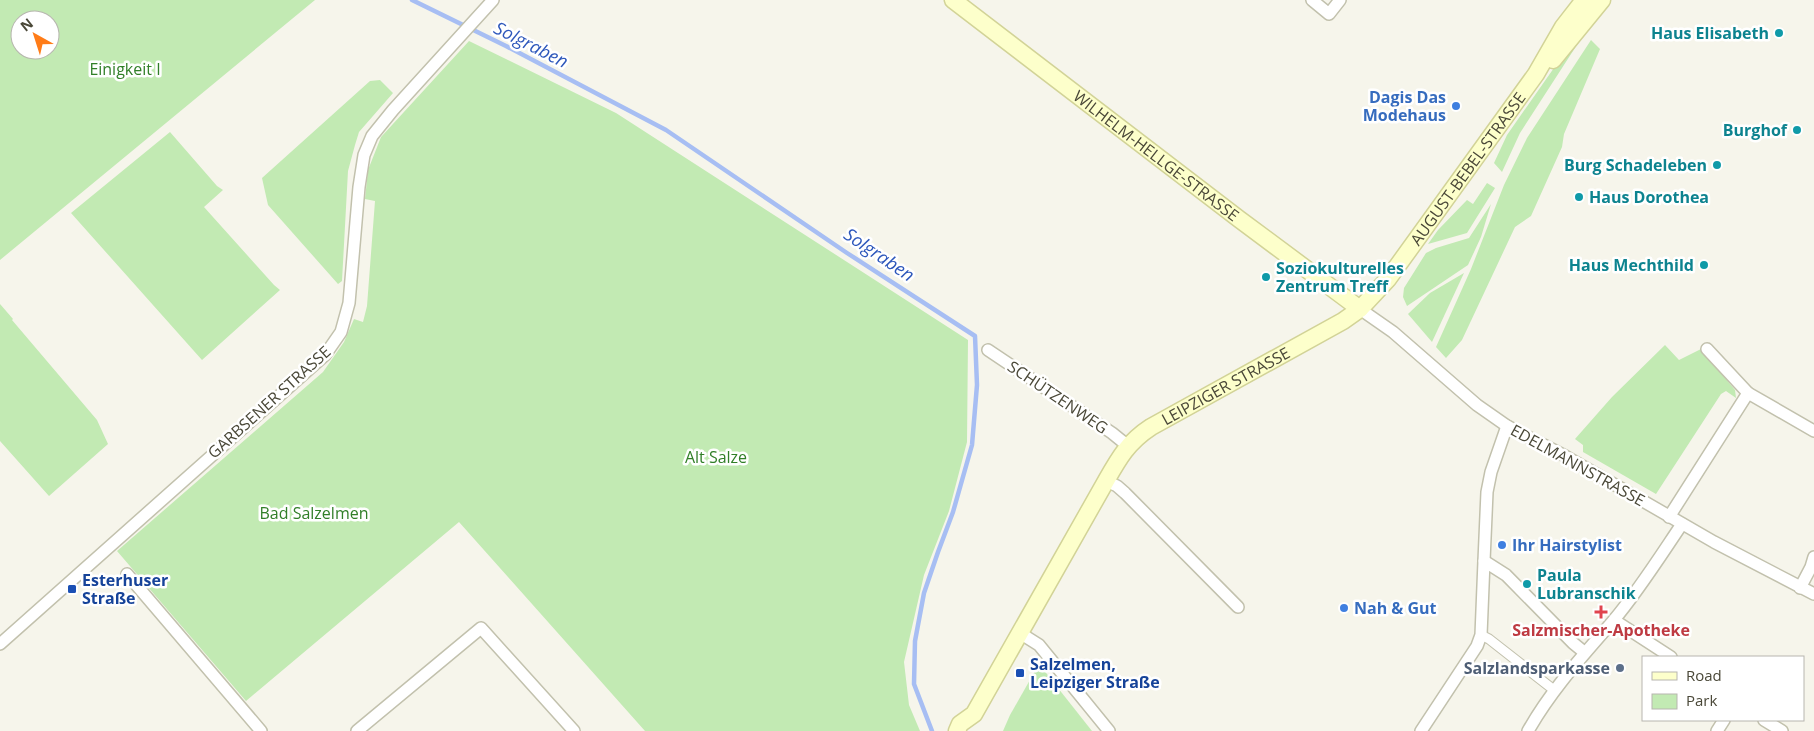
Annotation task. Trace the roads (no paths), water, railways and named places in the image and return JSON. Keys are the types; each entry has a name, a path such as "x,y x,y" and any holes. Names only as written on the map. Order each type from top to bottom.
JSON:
{"main road":[{"name":"WILHELM-HELLGE-STRASSE","path":"953,0 1360,309"},
{"name":"AUGUST-BEBEL-STRASSE","path":"1360,309 1388,279 1536,74 1563,26 1584,0"},
{"name":"AUGUST-BEBEL-STRASSE","path":"1536,74 1555,58 1602,0"},
{"name":"LEIPZIGER STRASSE","path":"957,731 960,724 974,714 1106,481 1128,446 1151,427 1323,332 1360,309"},
{"name":"LEIPZIGER STRASSE","path":"974,714 974,731"}],"street":[{"name":"GARBSENER STRASSE","path":"0,644 326,355 341,332 349,303 359,187 364,155 372,136 393,110 493,0"},
{"path":"1312,0 1329,14 1340,0"},
{"name":"EDELMANNSTRASSE","path":"1360,309 1393,332 1484,411 1507,426 1565,456 1669,517 1814,594"},
{"path":"1707,349 1748,392 1814,431"},
{"name":"SCHÜTZENWEG","path":"988,350 1112,432 1128,446"},
{"path":"1669,517 1748,392"},
{"path":"1420,731 1472,656 1481,635 1487,492 1507,426"},
{"path":"1106,481 1117,486 1125,493 1238,607"},
{"path":"1528,731 1554,690 1584,652 1614,620 1682,524"},
{"path":"1800,588 1814,557"},
{"path":"1484,561 1506,575 1584,652"},
{"path":"127,574 261,731"},
{"path":"1614,620 1669,656"},
{"path":"357,731 482,628 574,731"},
{"path":"1020,633 1040,645 1109,731"},
{"path":"1481,635 1489,639 1554,690"},
{"path":"1766,721 1782,731"}],"waterway":[{"name":"Solgraben","path":"412,0 506,46 666,130 847,253 975,336 977,385 972,445 953,512 924,593 915,641 914,684 932,731"}],"place":[{"name":"Haus Elisabeth","path":"1779,33"},
{"name":"Dagis Das Modehaus","path":"1456,106"},
{"name":"Burghof","path":"1797,130"},
{"name":"Burg Schadeleben","path":"1717,165"},
{"name":"Haus Dorothea","path":"1579,197"},
{"name":"Haus Mechthild","path":"1704,265"},
{"name":"Soziokulturelles Zentrum Treff","path":"1266,277"},
{"name":"Ihr Hairstylist","path":"1502,545"},
{"name":"Paula Lubranschik","path":"1527,584"},
{"name":"Esterhuser Straße","path":"72,589"},
{"name":"Nah & Gut","path":"1344,608"},
{"name":"Salzmischer-Apotheke","path":"1601,612"},
{"name":"Salzlandsparkasse","path":"1620,668"},
{"name":"Salzelmen, Leipziger Straße","path":"1020,673"}],"park label":[{"name":"Einigkeit I","path":"125,69"},
{"name":"Alt Salze","path":"716,457"},
{"name":"Bad Salzelmen","path":"314,513"}]}
